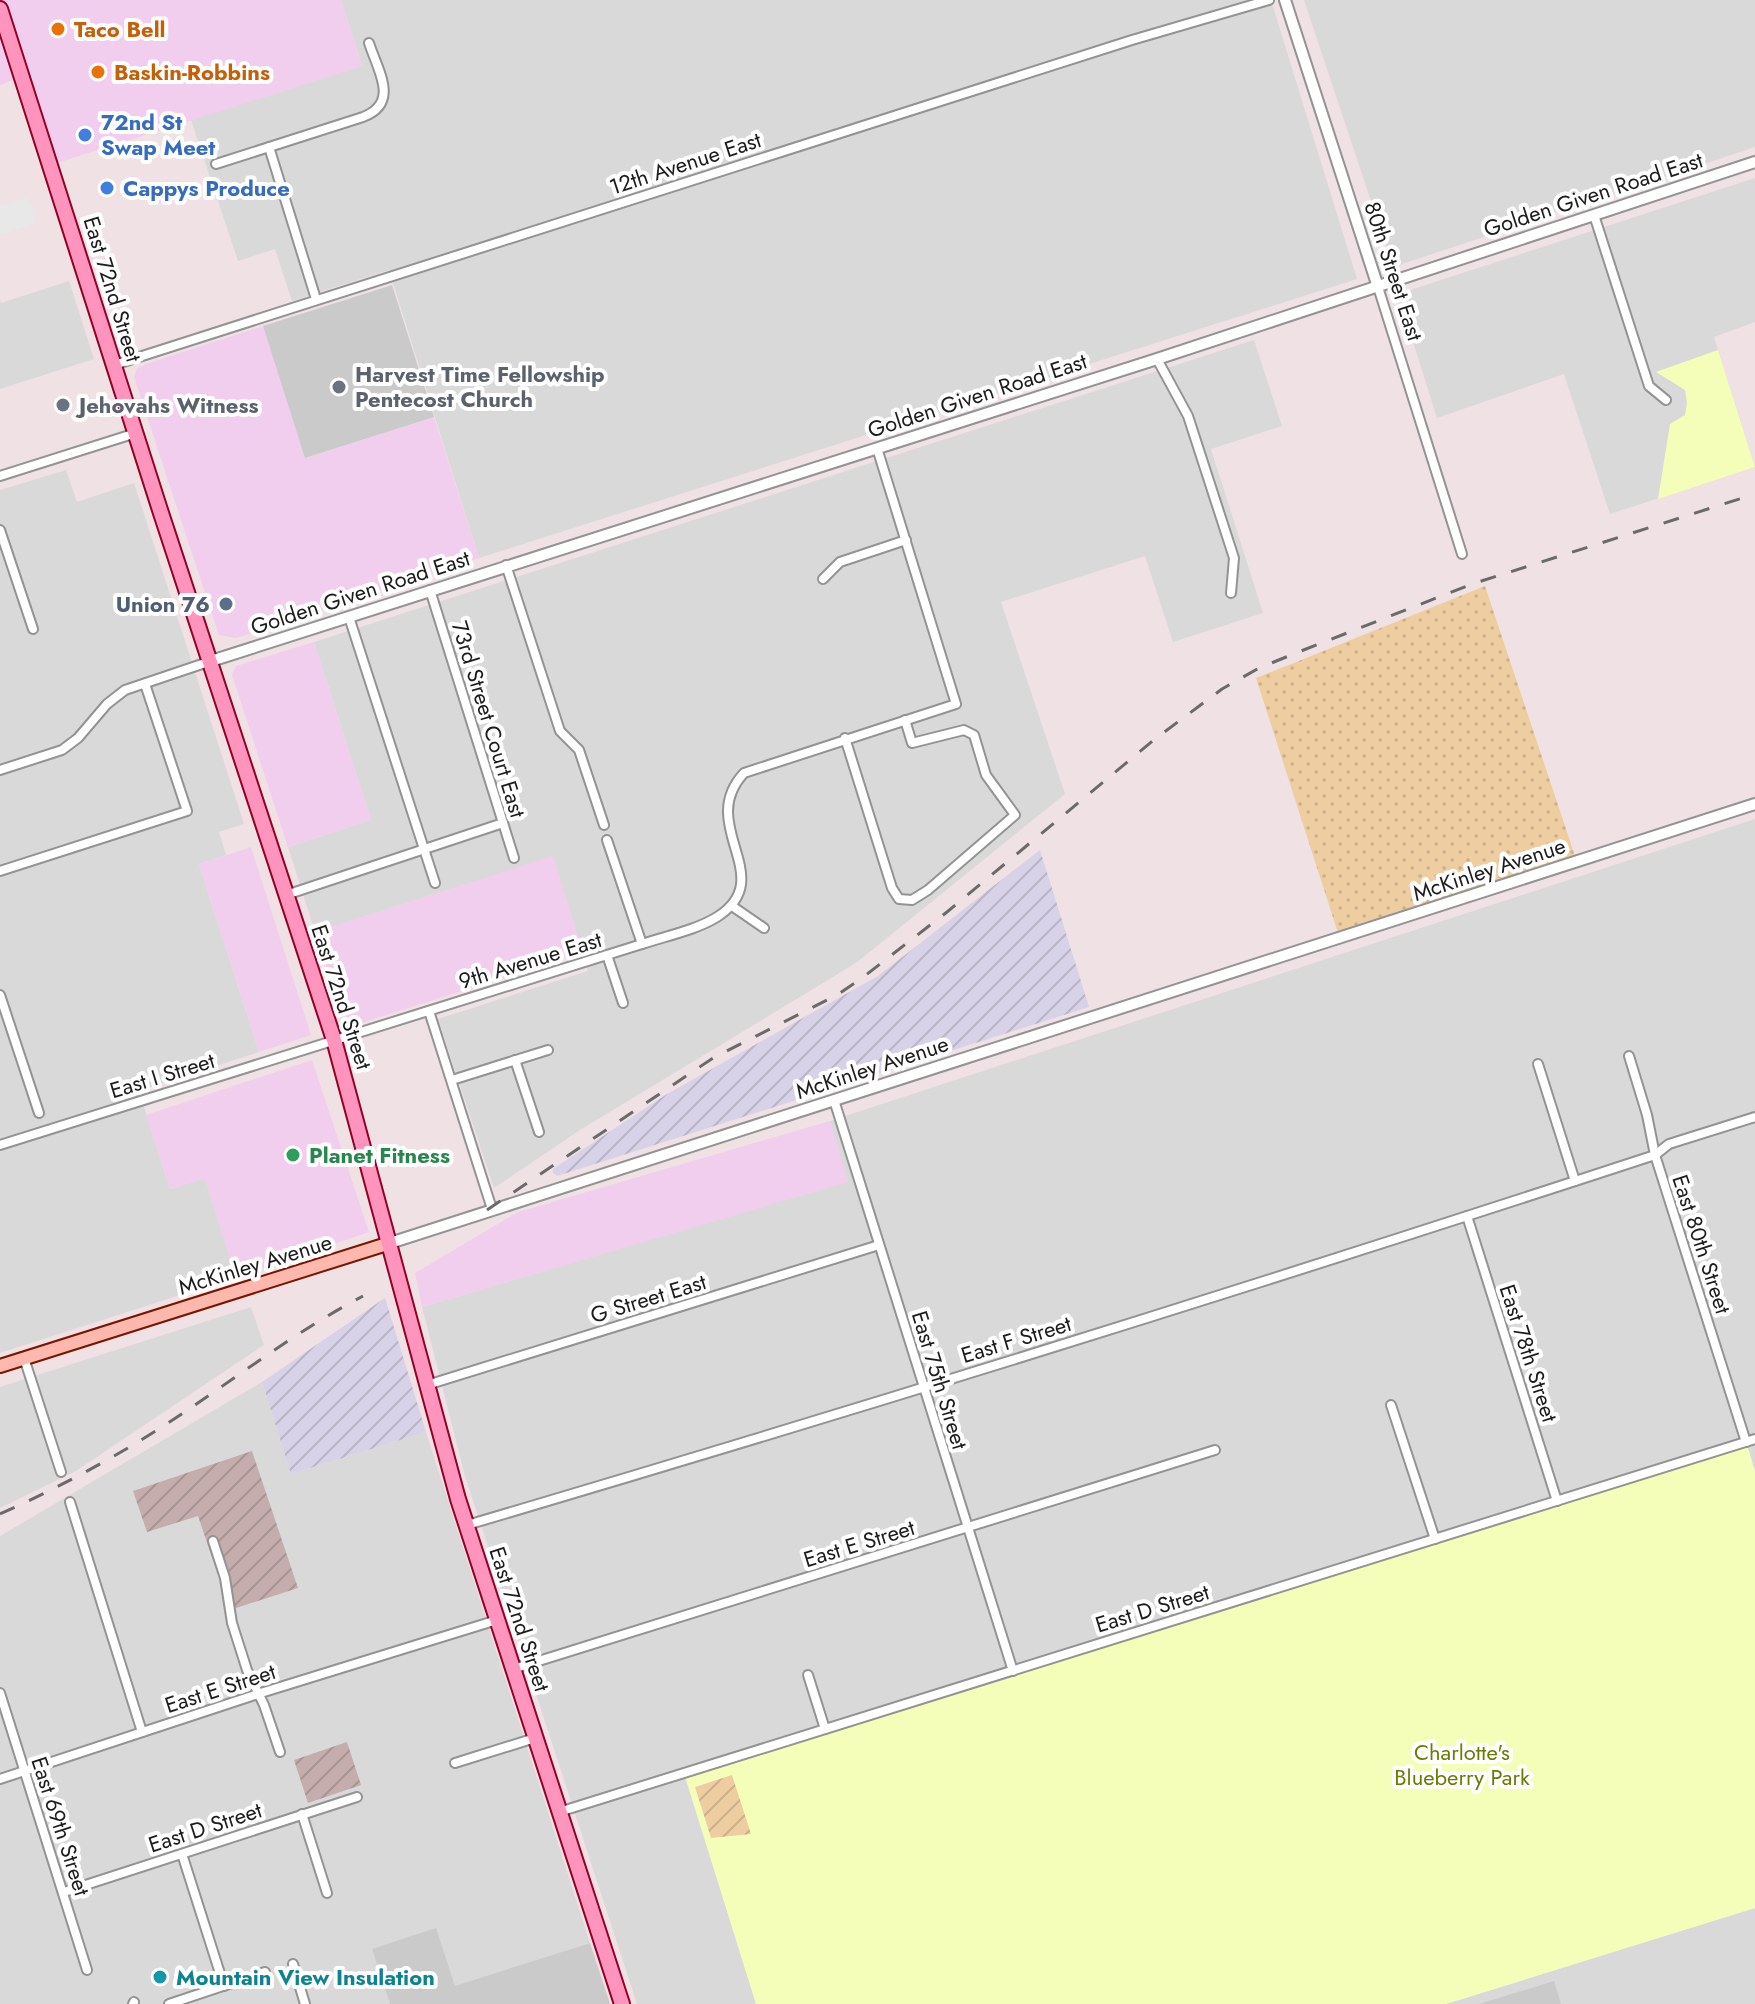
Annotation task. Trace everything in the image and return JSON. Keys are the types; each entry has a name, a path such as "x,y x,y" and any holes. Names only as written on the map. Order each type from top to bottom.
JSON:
{"main road":[{"name":"East 72nd Street","path":"0,9 334,1040 467,1525 622,2004"},
{"name":"McKinley Avenue","path":"0,1366 390,1243"}],"street":[{"name":"12th Avenue East","path":"114,365 1118,44 1269,0"},
{"name":"80th Street East","path":"1285,0 1462,554"},
{"path":"216,164 363,117 380,107 384,92 369,43"},
{"path":"269,147 316,299"},
{"name":"Golden Given Road East","path":"211,661 1157,359 1755,162"},
{"path":"1594,215 1649,386 1666,400"},
{"path":"1157,359 1188,416 1234,558 1231,593"},
{"path":"0,476 136,433"},
{"path":"764,928 732,906 742,874 726,807 732,787 744,773 956,704 877,448"},
{"path":"0,530 33,629"},
{"path":"823,579 840,562 906,540"},
{"path":"506,565 560,731 579,750 604,825"},
{"name":"73rd Street Court East","path":"430,590 514,858"},
{"path":"349,617 435,883"},
{"path":"0,770 62,750 78,738 115,697 211,661"},
{"path":"0,871 187,811 145,684"},
{"path":"845,738 888,880 902,901 912,900 928,890 1015,815 986,775 974,735 964,730 912,743 905,720"},
{"name":"McKinley Avenue","path":"390,1243 1755,804"},
{"path":"286,895 503,823"},
{"path":"607,840 642,944"},
{"name":"9th Avenue East","path":"334,1040 709,922 732,906"},
{"path":"607,955 623,1003"},
{"path":"0,995 39,1113"},
{"path":"429,1011 492,1209"},
{"name":"East I Street","path":"0,1145 334,1040"},
{"path":"452,1080 548,1050"},
{"name":"East 80th Street","path":"1629,1056 1647,1115 1655,1155 1750,1440"},
{"path":"515,1060 539,1132"},
{"path":"1538,1064 1575,1181"},
{"name":"East 75th Street","path":"834,1100 1013,1671"},
{"name":"East F Street","path":"467,1525 923,1387 1467,1216 1655,1155 1669,1144 1755,1117"},
{"name":"East 78th Street","path":"1467,1216 1557,1501"},
{"name":"G Street East","path":"427,1385 879,1245"},
{"path":"24,1358 61,1472"},
{"path":"1391,1405 1435,1539"},
{"name":"East D Street","path":"559,1812 1750,1440"},
{"name":"East E Street","path":"513,1669 1215,1450"},
{"path":"70,1502 142,1732"},
{"path":"213,1541 225,1578 232,1623 280,1752"},
{"name":"East E Street","path":"0,1779 257,1694 497,1620"},
{"path":"808,1675 825,1729"},
{"name":"East 69th Street","path":"0,1693 87,1970"},
{"path":"455,1763 535,1738"},
{"name":"East D Street","path":"64,1892 357,1797"},
{"path":"302,1814 327,1893"},
{"path":"182,1854 224,1986"},
{"path":"293,1964 305,2004"},
{"path":"169,2004 265,1972"}],"shaded area":[{"path":"0,0 341,0 362,66 51,165 22,77 0,85"},
{"path":"341,0 1271,0 1357,279 479,558 389,270 292,301 275,249 238,261 190,117 362,66"},
{"path":"1304,0 1755,0 1755,147 1393,267"},
{"path":"1755,178 1755,322 1714,337 1755,467 1610,514 1564,374 1437,418 1398,294"},
{"path":"29,197 37,223 0,235 0,206"},
{"path":"69,281 94,359 0,389 0,300 1,303"},
{"path":"392,285 434,417 305,458 263,326"},
{"path":"263,326 306,458 434,417 479,558 236,638 219,635 134,377 137,368 146,364"},
{"path":"1254,340 1282,426 1211,449 1263,613 1173,642 1145,556 1001,602 1065,794 856,963 580,1130 494,1188 438,1019 588,971 553,857 315,932 288,847 371,820 314,642"},
{"path":"66,470 77,502 134,483 244,824 219,832 226,855 199,864 259,1052 139,1091 170,1189 205,1178 236,1277 0,1353 0,490"},
{"path":"1485,586 1575,856 1338,933 1256,678"},
{"path":"314,642 371,820 288,847 232,675 236,666"},
{"path":"1755,819 1755,1471 1746,1442 684,1774 756,2004 637,2004 465,1476 422,1307 847,1181 830,1121"},
{"path":"251,847 311,1035 259,1052 199,864"},
{"path":"1040,850 1089,1007 557,1176 553,1173 553,1169 667,1094 878,976"},
{"path":"553,856 583,952 346,1028 315,932"},
{"path":"312,1060 369,1232 236,1277 205,1179 170,1189 146,1115"},
{"path":"830,1121 848,1182 422,1307 415,1273 518,1212"},
{"path":"385,1298 426,1432 291,1474 262,1382"},
{"path":"251,1307 264,1345 76,1471 0,1508 0,1387"},
{"path":"262,1382 291,1474 426,1432 590,1943 454,1987 436,1929 372,1949 390,2004 0,2004 0,1536"},
{"path":"252,1451 298,1588 230,1610 198,1516 147,1532 133,1491"},
{"path":"347,1742 361,1785 308,1803 294,1760"},
{"path":"732,1775 751,1834 711,1838 695,1787"},
{"path":"1755,1908 1755,2004 1446,2004"},
{"path":"436,1928 455,1986 590,1943 610,2004 390,2004 372,1949"},
{"path":"1554,1981 1561,2004 1479,2004"}],"green space":[{"path":"1718,350 1755,467 1658,499 1670,424 1685,415 1687,403 1685,390 1656,372"},
{"name":"Charlotte's Blueberry Park","path":"1746,1442 1755,1471 1755,1908 1446,2004 756,2004 684,1773"}],"railway":[{"path":"487,1210 713,1058 837,995 862,978 947,912 1155,739 1222,689 1259,668 1472,584 1755,494"},
{"path":"0,1514 62,1484 142,1439 363,1296"}],"place":[{"name":"Taco Bell","path":"58,29"},
{"name":"Baskin-Robbins","path":"98,72"},
{"name":"72nd St Swap Meet","path":"85,135"},
{"name":"Cappys Produce","path":"107,188"},
{"name":"Harvest Time Fellowship Pentecost Church","path":"339,387"},
{"name":"Jehovahs Witness","path":"63,405"},
{"name":"Union 76","path":"226,604"},
{"name":"Planet Fitness","path":"293,1155"},
{"name":"Mountain View Insulation","path":"160,1977"}]}
